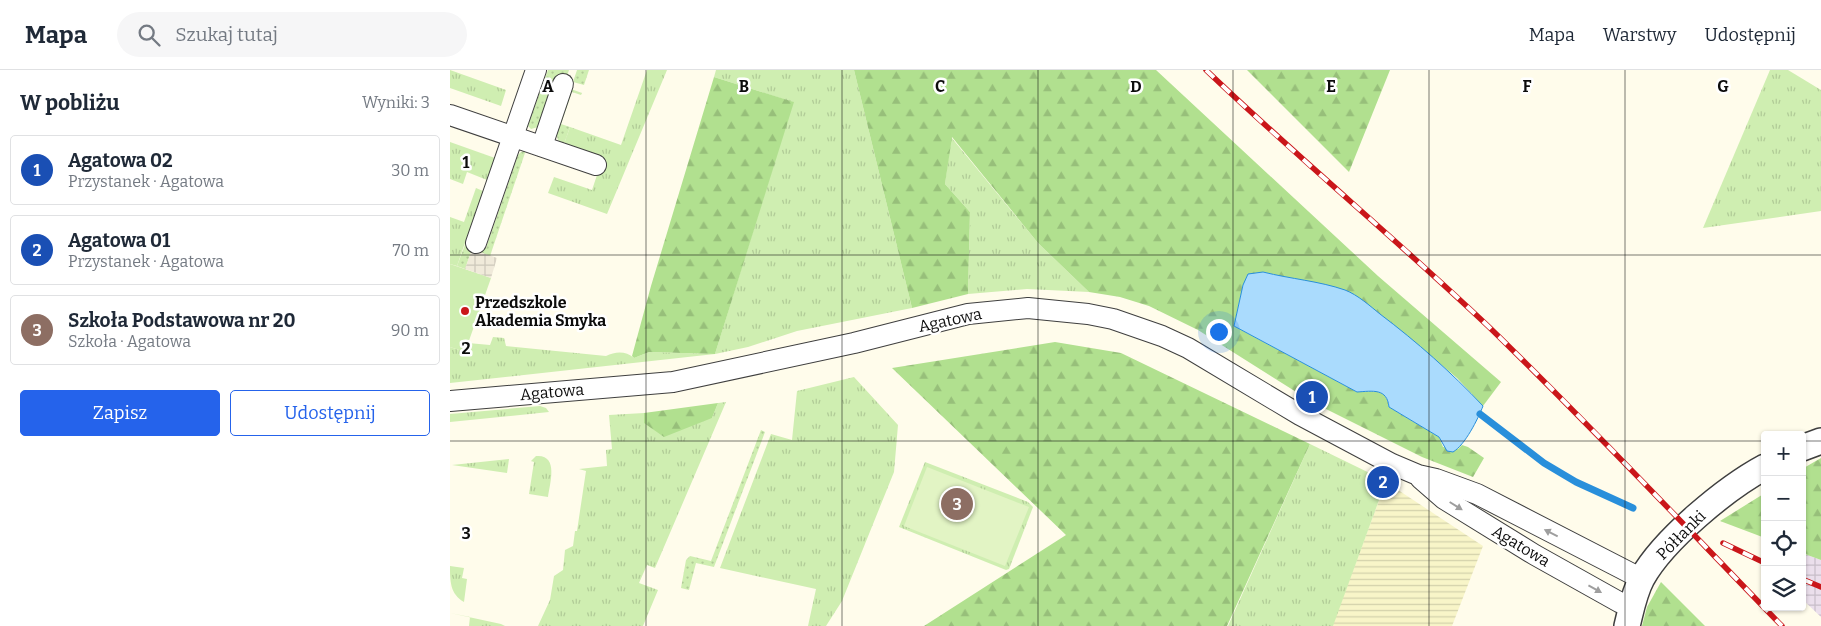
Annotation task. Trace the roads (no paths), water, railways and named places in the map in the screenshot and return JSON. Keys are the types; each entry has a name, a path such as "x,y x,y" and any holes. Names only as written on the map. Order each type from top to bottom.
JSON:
{"street":[{"path":"476,243 536,70"},
{"path":"542,146 564,84"},
{"path":"450,114 596,165"},
{"name":"Agatowa","path":"450,400 673,382 854,343 968,314 1028,308 1058,310 1113,319 1162,336 1188,348 1300,415 1418,476 1444,498 1535,555 1619,602 1629,616"},
{"path":"1806,447 1821,441"},
{"name":"Półłanki","path":"1629,616 1642,579 1665,548 1701,513 1740,482 1761,469"},
{"name":"Agatowa","path":"1418,476 1436,479 1477,494 1642,579"}],"water":[{"path":"1263,272 1325,284 1350,292 1420,346 1459,381 1483,406 1458,449 1453,452 1447,451 1439,437 1389,407 1388,401 1382,394 1374,391 1357,392 1234,326 1243,285 1248,274"}],"waterway":[{"path":"1480,414 1544,463 1576,482 1633,508"}],"railway":[{"path":"1206,70 1489,327 1600,438 1782,626"},
{"path":"1723,543 1761,561"},
{"path":"1806,581 1821,587"}],"place":[{"name":"Przedszkole Akademia Smyka","path":"465,311"},
{"name":"Agatowa 02","path":"1312,397"},
{"name":"Agatowa 01","path":"1383,482"},
{"name":"Szkoła Podstawowa nr 20","path":"957,504"}]}
